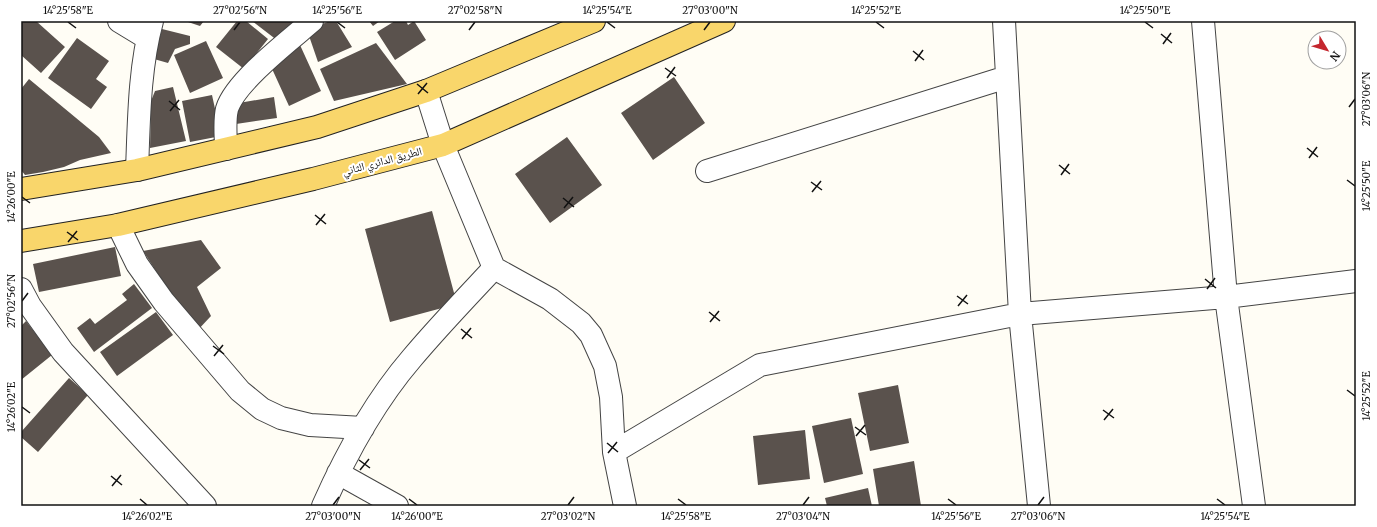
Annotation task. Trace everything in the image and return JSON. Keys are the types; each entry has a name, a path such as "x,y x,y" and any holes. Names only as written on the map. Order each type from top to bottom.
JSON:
{"main road":[{"path":"21,189 137,170 317,127 426,91 594,21"},
{"name":"الطريق الدائري الثاني","path":"21,241 118,225 313,179 443,145 724,21"}],"street":[{"path":"119,21 150,30 140,108 137,170"},
{"path":"226,149 226,117 227,108 231,100 244,82 271,56 312,21"},
{"path":"1004,21 1020,314 1039,506"},
{"path":"1203,21 1226,298 1254,506"},
{"path":"707,171 1007,77"},
{"path":"426,91 443,145 494,268 550,299 581,323 591,335 605,366 610,397 614,452 625,506"},
{"path":"118,225 137,264 164,302 240,392 262,408 281,418 310,425 363,428"},
{"path":"323,506 338,473 363,428 411,359 494,268"},
{"path":"614,452 760,365 1020,314 1226,298 1356,281"},
{"path":"21,289 30,306 63,352 205,506"},
{"path":"338,473 397,506"}],"building":[{"path":"21,21 36,21 65,47 41,73 21,55"},
{"path":"185,21 204,21 200,26"},
{"path":"237,21 246,21 268,39 244,69 216,47"},
{"path":"252,21 291,21 296,25 282,44"},
{"path":"330,21 336,21 352,47 318,62 307,30"},
{"path":"369,21 380,21 373,26"},
{"path":"395,21 406,21 408,25 414,21 426,40 395,60 377,32"},
{"path":"162,29 190,36 190,44 175,49 168,63 154,59"},
{"path":"77,38 109,61 96,79 107,87 91,109 48,78"},
{"path":"206,41 223,78 190,93 174,55"},
{"path":"376,43 407,84 334,101 320,69"},
{"path":"300,45 321,91 289,106 268,60"},
{"path":"674,77 705,123 653,160 621,113"},
{"path":"29,79 99,137 111,153 80,160 64,167 25,175 21,170 21,89"},
{"path":"173,87 186,141 150,148 151,101 155,91"},
{"path":"212,95 221,136 190,142 182,101"},
{"path":"274,97 277,118 236,124 233,104"},
{"path":"567,137 602,185 550,223 515,174"},
{"path":"432,211 457,304 390,322 365,229"},
{"path":"201,240 221,268 197,287 211,316 196,332 143,251"},
{"path":"115,247 121,276 39,292 33,264"},
{"path":"134,284 152,308 94,352 77,328 90,318 95,324 127,300 122,294"},
{"path":"156,312 173,335 117,376 100,352"},
{"path":"26,321 52,355 21,380 21,326"},
{"path":"69,378 88,395 38,452 21,437 21,432"},
{"path":"898,385 909,443 870,451 858,393"},
{"path":"851,418 863,474 824,483 812,426"},
{"path":"805,430 810,479 758,485 753,436"},
{"path":"914,461 921,506 879,506 873,469"},
{"path":"868,488 872,506 827,506 825,498"}]}
